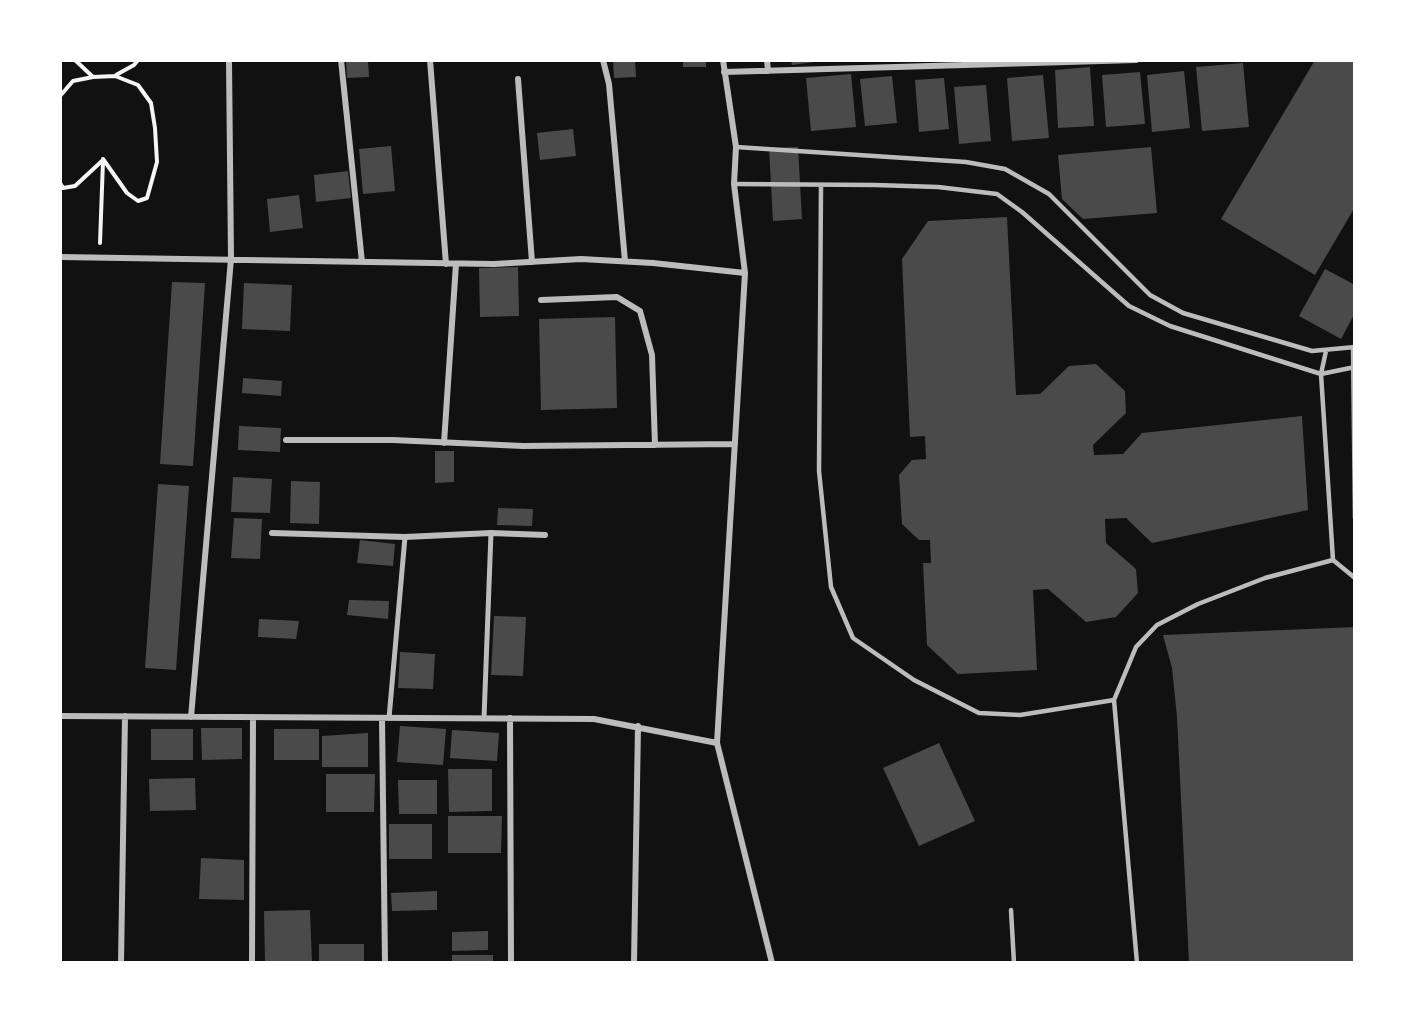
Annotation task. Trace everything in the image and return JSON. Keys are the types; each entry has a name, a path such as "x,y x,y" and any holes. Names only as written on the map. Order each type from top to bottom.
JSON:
{"street":[{"path":"191,717 231,259 229,60"},
{"path":"341,60 362,262"},
{"path":"430,60 446,264"},
{"path":"603,60 609,84 625,261"},
{"path":"723,60 736,147 734,184 745,273 717,743 772,963"},
{"path":"767,60 768,71"},
{"path":"724,72 945,63 1136,60"},
{"path":"518,79 532,262"},
{"path":"60,258 99,256 446,264 581,259 745,273"},
{"path":"444,443 456,264"},
{"path":"541,300 617,297 640,311 652,355 655,445"},
{"path":"286,440 735,444"},
{"path":"272,533 405,537 491,533 545,535"},
{"path":"484,718 491,533"},
{"path":"385,963 386,718 405,537"},
{"path":"60,716 594,719 717,743"},
{"path":"121,963 126,716"},
{"path":"252,963 253,717"},
{"path":"510,718 511,963"},
{"path":"634,963 638,726"}],"lane":[{"path":"736,147 966,162 1005,169 1048,194 1150,295 1183,313 1312,351 1354,347 1355,518"},
{"path":"734,184 938,187 997,194 1022,212 1129,306 1170,326 1321,374 1353,367"},
{"path":"820,186 819,471 831,587 853,638 914,680 978,712 1020,715 1114,700"},
{"path":"1326,351 1321,374 1333,560 1355,578"},
{"path":"1137,963 1114,700 1136,647 1157,625 1198,604 1265,578 1333,560"},
{"path":"1011,910 1014,963"}],"path":[{"path":"75,60 93,77"},
{"path":"60,96 73,81 116,75 134,65 138,60"},
{"path":"103,159 127,193 138,201 147,198 157,162 151,103 138,85 116,75"},
{"path":"60,183 63,188 75,186 103,159"},
{"path":"99,256 103,159"}],"building":[{"path":"346,60 368,60 369,77 347,78"},
{"path":"613,60 635,60 636,77 614,78"},
{"path":"683,60 706,60 706,67 683,67"},
{"path":"791,60 822,60 822,61 792,65"},
{"path":"1315,60 1355,60 1355,207 1315,275 1221,219"},
{"path":"1243,63 1249,127 1202,131 1196,67"},
{"path":"1090,67 1094,126 1058,128 1055,70"},
{"path":"1184,71 1190,128 1152,132 1147,75"},
{"path":"1140,72 1145,124 1106,127 1102,75"},
{"path":"851,74 856,127 811,131 806,78"},
{"path":"1043,75 1049,138 1012,141 1007,78"},
{"path":"892,76 897,123 865,126 860,79"},
{"path":"944,78 949,129 919,132 915,80"},
{"path":"986,85 991,141 959,144 954,87"},
{"path":"573,129 576,156 540,160 537,133"},
{"path":"391,146 395,191 363,194 359,149"},
{"path":"798,147 802,219 773,221 769,148"},
{"path":"1151,147 1157,213 1083,219 1062,199 1058,155"},
{"path":"348,171 351,198 316,202 314,175"},
{"path":"299,195 303,228 270,232 267,199"},
{"path":"1007,217 1016,395 1040,394 1069,366 1096,364 1125,391 1126,413 1093,445 1094,455 1123,454 1142,433 1302,416 1308,510 1152,543 1126,518 1105,519 1106,543 1136,569 1138,593 1116,617 1086,622 1048,589 1033,590 1037,670 958,674 927,645 923,563 931,563 930,540 919,540 902,524 899,475 912,460 926,459 925,436 910,437 902,259 928,221"},
{"path":"518,267 519,316 480,317 479,268"},
{"path":"1325,269 1355,285 1355,313 1341,339 1299,316"},
{"path":"172,282 205,283 193,466 160,464"},
{"path":"244,283 292,285 290,331 242,329"},
{"path":"615,317 617,408 541,410 539,319"},
{"path":"243,378 282,381 281,396 242,393"},
{"path":"239,426 281,428 280,452 238,450"},
{"path":"435,451 454,451 454,482 435,483"},
{"path":"233,477 272,479 270,513 231,512"},
{"path":"291,481 320,482 319,524 290,523"},
{"path":"158,484 189,486 176,670 145,668"},
{"path":"498,508 533,509 532,526 497,525"},
{"path":"234,518 262,519 260,559 231,558"},
{"path":"360,540 395,544 393,566 357,563"},
{"path":"349,600 389,601 388,619 347,615"},
{"path":"494,616 526,617 523,676 491,675"},
{"path":"259,619 299,621 296,639 258,637"},
{"path":"1355,627 1355,963 1189,963 1177,717 1172,668 1163,635"},
{"path":"400,652 435,654 433,689 398,688"},
{"path":"400,726 446,729 443,765 397,762"},
{"path":"201,728 242,728 242,759 202,760"},
{"path":"151,729 193,729 193,760 151,760"},
{"path":"274,729 319,729 319,760 274,760"},
{"path":"452,730 499,733 497,761 450,758"},
{"path":"368,733 368,767 322,767 322,736"},
{"path":"939,743 975,821 919,846 883,768"},
{"path":"448,769 492,769 492,811 449,812"},
{"path":"326,774 375,774 374,812 326,812"},
{"path":"195,778 196,810 150,811 149,779"},
{"path":"398,780 437,780 437,814 399,814"},
{"path":"448,816 502,816 501,853 448,853"},
{"path":"389,824 432,824 432,859 389,859"},
{"path":"201,858 244,860 244,900 199,899"},
{"path":"437,891 437,910 392,911 391,893"},
{"path":"310,910 312,963 265,963 264,911"},
{"path":"488,931 488,950 452,951 452,932"},
{"path":"319,944 364,944 364,963 319,963"},
{"path":"452,955 493,955 493,963 452,963"}]}
